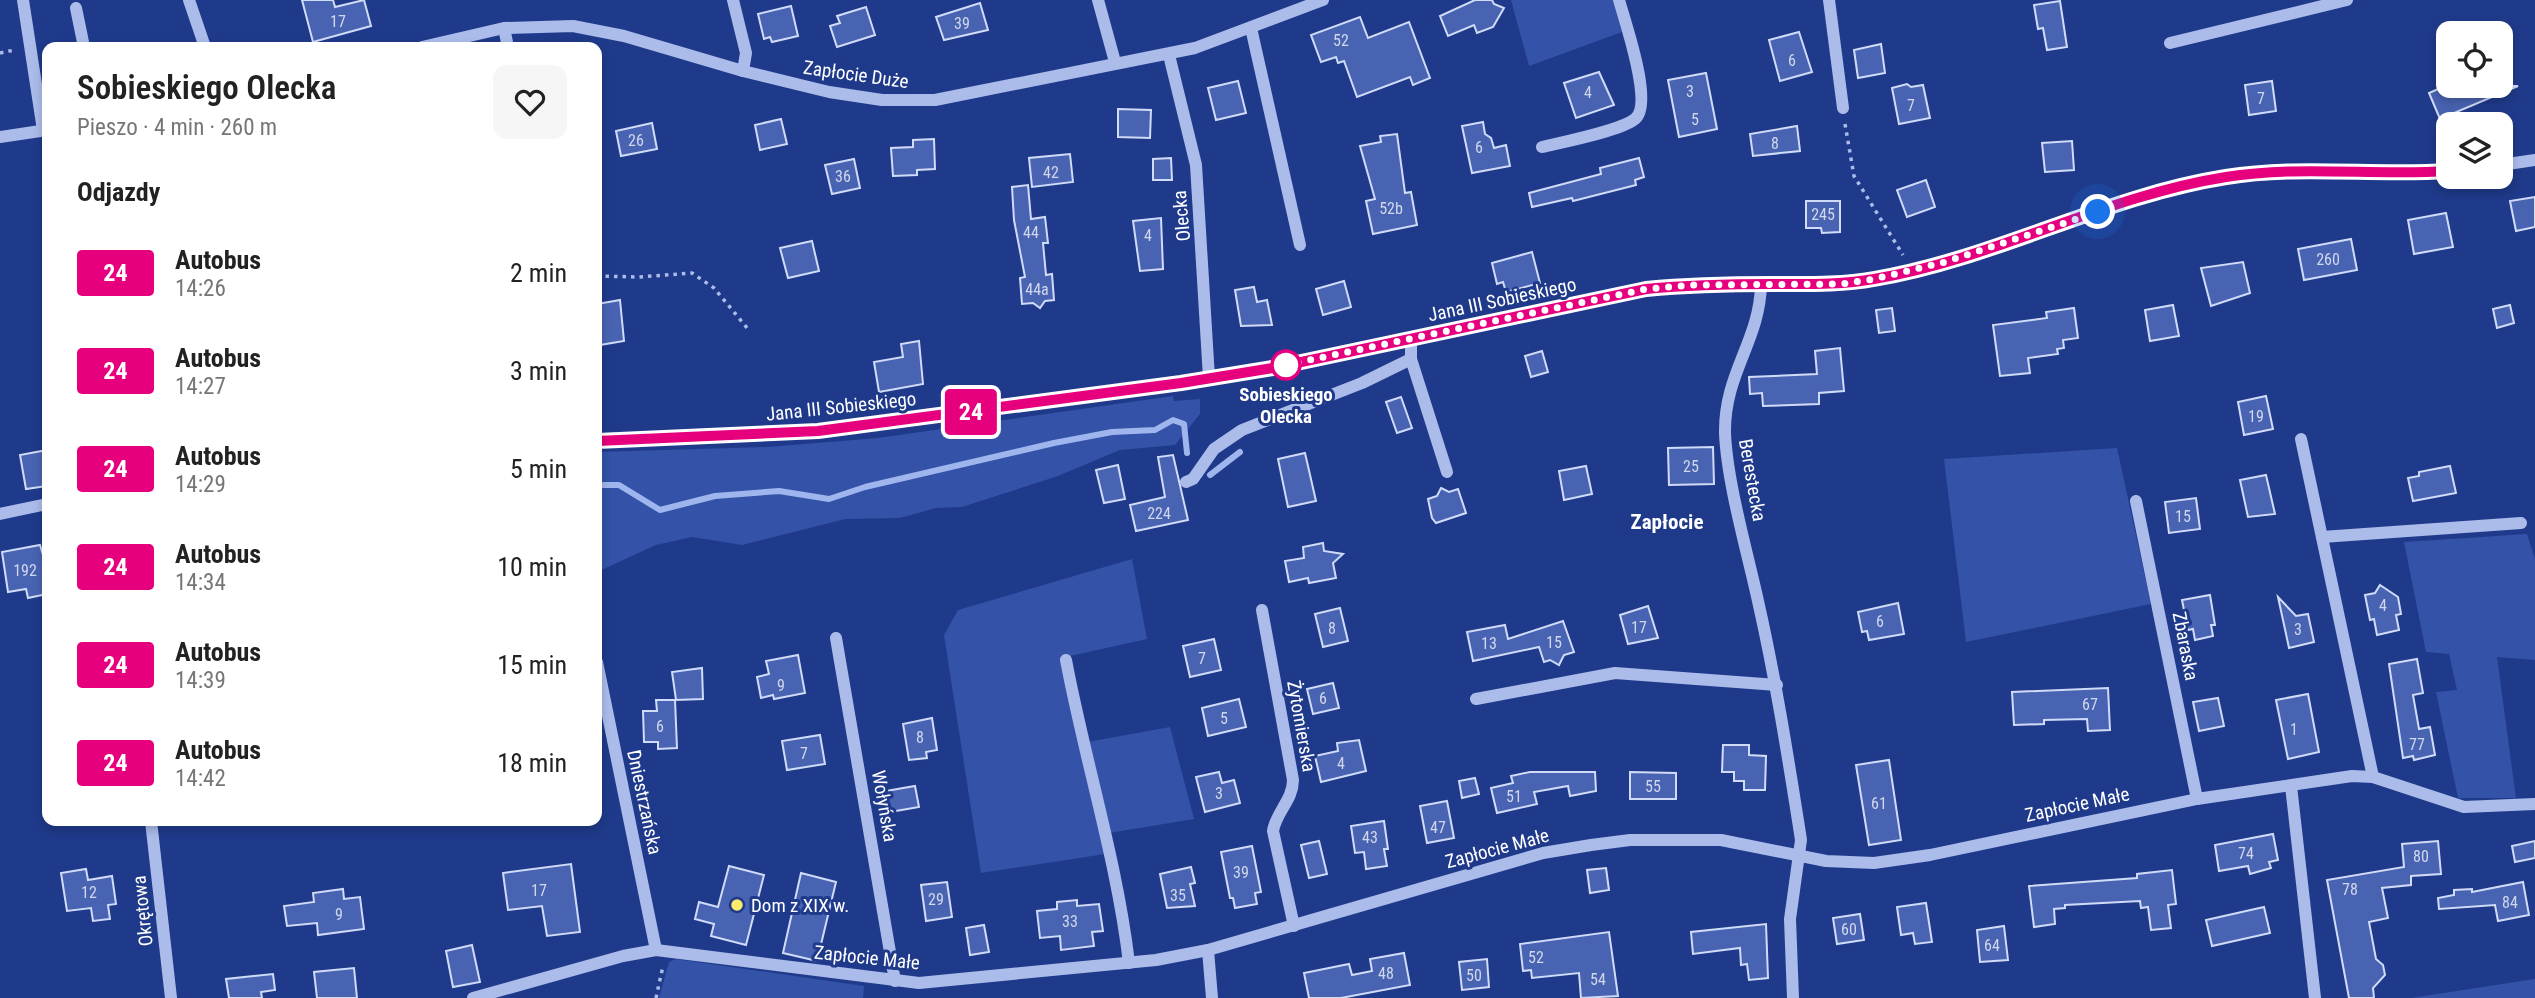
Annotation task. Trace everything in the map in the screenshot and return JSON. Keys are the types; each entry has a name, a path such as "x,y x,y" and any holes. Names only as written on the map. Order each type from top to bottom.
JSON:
{"street":[{"path":"23,0 42,112"},
{"path":"189,0 203,42"},
{"path":"733,0 746,53 743,71"},
{"path":"1098,0 1115,62"},
{"name":"Zapłocie Duże","path":"444,42 504,28 550,24 599,30 743,71 829,92 908,101 964,95 1115,62 1169,55 1251,28 1323,0"},
{"path":"1542,147 1627,124 1640,115 1643,107 1638,71 1619,0"},
{"path":"1829,0 1843,108"},
{"path":"2170,43 2347,0"},
{"path":"76,8 83,42"},
{"path":"504,28 507,42"},
{"path":"1251,28 1300,245"},
{"name":"Olecka","path":"1169,55 1196,165 1209,378"},
{"path":"0,137 42,130"},
{"path":"2513,163 2535,160"},
{"name":"Jana III Sobieskiego","path":"602,441 818,431 1209,378 1646,289 1841,284 1899,274 2123,204 2223,177 2279,170 2436,171"},
{"name":"Berestecka","path":"1761,284 1756,321 1731,380 1725,430 1777,685 1799,827 1790,919 1793,998"},
{"path":"1411,338 1411,359 1447,472"},
{"path":"1186,482 1193,479 1214,449 1241,430 1362,383 1411,359"},
{"path":"2301,439 2373,777"},
{"name":"Zbaraska","path":"2136,501 2197,799"},
{"path":"0,514 42,505"},
{"path":"2322,537 2521,523"},
{"name":"Żytomierska","path":"1262,610 1293,780 1290,797 1274,823 1273,831 1294,926"},
{"name":"Wołyńska","path":"836,638 895,981"},
{"path":"1066,660 1081,738 1114,873 1129,963"},
{"path":"1476,699 1615,673 1777,685"},
{"name":"Dniestrzańska","path":"602,686 656,950"},
{"name":"Zapłocie Małe","path":"481,997 623,956 656,950 919,983 1129,963 1208,950 1543,853 1630,840 1710,840 1760,845 1848,864 1898,861 2197,799 2352,776 2373,777 2464,807 2535,804"},
{"path":"2291,786 2315,998"},
{"name":"Okrętowa","path":"152,826 171,998"},
{"path":"1208,950 1212,998"}],"path":[{"path":"1843,108 1854,176 1905,258"},
{"path":"602,276 692,273 714,288 748,329"},
{"path":"656,998 659,980 670,951"}],"shaded area":[{"path":"1511,0 1613,0 1622,32 1529,66"},
{"path":"1173,396 1174,401 1200,399 1200,414 1175,445 1120,450 1058,476 962,507 936,508 900,518 845,519 742,545 692,537 656,545 602,570 602,452 768,447 878,438"},
{"path":"2117,448 2151,604 1966,642 1944,459"},
{"path":"2527,534 2535,559 2535,660 2497,657 2516,798 2458,798 2436,692 2457,690 2449,654 2426,652 2404,542"},
{"path":"1132,559 1147,639 1061,658 1105,854 981,873 944,635 958,610"},
{"path":"1170,727 1194,819 1109,833 1087,742"},
{"path":"676,959 864,986 863,998 659,998 669,962"},
{"path":"2535,979 2535,998 2411,998"}],"building":[{"path":"302,0 333,0 335,7 364,0 371,26 313,42"},
{"path":"1475,0 1492,0 1494,4 1504,8 1493,27 1477,33 1474,25 1448,36 1440,16"},
{"path":"2060,1 2067,47 2047,50 2043,28 2038,29 2034,5"},
{"path":"980,3 988,30 944,40 936,17"},
{"path":"791,6 798,36 772,42 770,37 764,39 758,14"},
{"path":"866,7 875,35 837,47 830,26 840,23 837,16"},
{"path":"1360,17 1368,38 1409,22 1430,78 1413,85 1410,77 1357,97 1344,61 1338,63 1336,57 1321,62 1311,35"},
{"path":"1799,32 1812,72 1780,81 1769,40"},
{"path":"1881,44 1885,73 1858,78 1854,50"},
{"path":"1599,72 1614,105 1576,118 1564,83"},
{"path":"1706,73 1717,129 1679,137 1668,80"},
{"path":"1238,81 1246,113 1216,120 1208,88"},
{"path":"2272,81 2276,111 2249,115 2245,85"},
{"path":"1907,84 1911,87 1923,85 1930,118 1899,124 1892,88"},
{"path":"2436,90 2436,98 2490,98 2457,112 2437,112 2429,93"},
{"path":"1118,109 1151,110 1150,138 1118,137"},
{"path":"781,119 787,144 760,150 755,125"},
{"path":"1483,122 1485,134 1491,138 1494,148 1506,145 1510,166 1472,173 1462,126"},
{"path":"652,123 657,149 621,156 616,131"},
{"path":"1797,126 1800,151 1753,156 1750,134"},
{"path":"1397,134 1405,193 1411,192 1417,225 1373,234 1366,201 1375,199 1360,146 1381,142 1380,136"},
{"path":"934,139 935,169 917,170 917,175 893,176 891,148 913,147 913,140"},
{"path":"2072,141 2074,170 2045,172 2042,143"},
{"path":"1070,154 1073,182 1032,187 1029,158"},
{"path":"1171,158 1172,180 1153,180 1153,159"},
{"path":"1639,158 1644,177 1635,180 1636,185 1573,201 1572,198 1532,207 1529,193 1601,174 1600,168"},
{"path":"854,159 860,188 832,194 825,165"},
{"path":"1926,180 1935,207 1907,217 1897,190"},
{"path":"1028,185 1031,219 1045,217 1048,243 1043,243 1046,275 1052,274 1054,300 1045,301 1040,308 1033,303 1022,304 1020,278 1025,277 1014,220 1012,187"},
{"path":"2535,197 2535,227 2516,231 2510,201"},
{"path":"1806,201 1840,201 1840,232 1822,233 1821,228 1806,228"},
{"path":"2446,213 2453,247 2414,254 2408,220"},
{"path":"1161,218 1163,269 1140,271 1133,221"},
{"path":"2351,239 2357,270 2304,280 2298,249"},
{"path":"812,241 819,271 788,278 780,248"},
{"path":"1532,252 1540,283 1506,292 1503,282 1497,284 1492,263"},
{"path":"2243,262 2250,293 2211,306 2201,268"},
{"path":"1344,281 1351,307 1323,315 1316,289"},
{"path":"1254,287 1257,302 1267,300 1272,325 1241,326 1235,290"},
{"path":"620,300 624,341 602,345 602,303"},
{"path":"2173,305 2179,336 2150,341 2145,310"},
{"path":"2510,305 2514,323 2497,328 2493,309"},
{"path":"1892,308 1895,331 1879,333 1876,310"},
{"path":"2074,308 2078,338 2063,340 2064,348 2057,349 2058,354 2028,358 2030,373 2000,376 1993,325 2047,318 2046,312"},
{"path":"919,341 923,384 879,392 874,362 903,357 901,344"},
{"path":"1840,348 1844,391 1819,393 1819,404 1763,406 1762,393 1750,394 1749,377 1817,374 1815,351"},
{"path":"1542,351 1548,372 1531,377 1525,356"},
{"path":"2266,396 2273,429 2244,435 2238,402"},
{"path":"1401,397 1412,428 1397,433 1386,402"},
{"path":"1713,447 1714,484 1669,485 1668,448"},
{"path":"42,451 42,487 26,489 20,455"},
{"path":"1305,453 1316,501 1288,507 1278,459"},
{"path":"1173,455 1188,520 1136,531 1130,505 1165,497 1158,457"},
{"path":"1118,465 1125,499 1104,503 1096,470"},
{"path":"1586,466 1592,494 1564,500 1559,471"},
{"path":"2450,466 2456,493 2413,501 2408,478 2419,476 2419,472"},
{"path":"2266,475 2275,514 2248,517 2240,480"},
{"path":"1441,488 1449,492 1458,489 1466,513 1436,523 1432,518 1428,499 1437,496"},
{"path":"2196,498 2200,529 2169,533 2165,502"},
{"path":"1323,543 1324,551 1343,554 1333,563 1336,578 1309,583 1308,578 1289,582 1285,561 1304,558 1303,547"},
{"path":"40,545 42,595 28,598 26,589 8,592 2,552"},
{"path":"2380,585 2398,597 2401,614 2396,615 2399,630 2377,635 2374,619 2370,620 2365,595 2375,593"},
{"path":"2210,595 2215,625 2211,625 2213,636 2195,640 2193,629 2188,630 2182,600"},
{"path":"2278,597 2296,616 2308,614 2314,642 2289,648"},
{"path":"1898,603 1904,634 1869,640 1867,631 1862,632 1858,612"},
{"path":"1648,606 1658,638 1628,644 1620,615"},
{"path":"1340,608 1348,641 1323,647 1315,614"},
{"path":"1563,621 1574,652 1564,655 1559,665 1550,660 1544,662 1539,647 1473,661 1467,632 1505,625 1508,639"},
{"path":"1214,639 1221,670 1190,677 1183,646"},
{"path":"798,655 805,693 774,699 773,695 761,698 757,677 769,674 766,661"},
{"path":"2417,659 2423,693 2413,695 2419,729 2430,727 2435,755 2414,760 2413,756 2403,758 2389,664"},
{"path":"702,668 703,699 676,700 672,672"},
{"path":"1333,683 1339,708 1313,714 1307,689"},
{"path":"2108,688 2110,730 2088,731 2087,719 2044,720 2044,724 2014,725 2012,692"},
{"path":"2308,694 2319,752 2288,759 2276,700"},
{"path":"2218,698 2224,726 2199,731 2193,702"},
{"path":"1239,699 1246,727 1208,736 1202,708"},
{"path":"656,700 675,700 677,748 658,749 658,742 644,742 643,711 657,711"},
{"path":"932,718 937,750 926,752 927,758 909,760 903,724"},
{"path":"820,735 825,764 787,770 782,741"},
{"path":"1359,740 1366,771 1321,782 1315,756 1338,751 1337,743"},
{"path":"1723,745 1749,745 1749,755 1766,756 1765,790 1744,790 1744,781 1734,781 1734,772 1722,772"},
{"path":"1889,760 1901,840 1869,845 1856,765"},
{"path":"1219,772 1222,783 1234,780 1240,803 1205,812 1196,777"},
{"path":"1530,772 1595,772 1596,791 1570,796 1568,786 1534,792 1537,804 1497,813 1491,788 1513,783 1511,776"},
{"path":"1630,772 1676,773 1676,799 1630,799"},
{"path":"1475,778 1479,794 1462,798 1459,781"},
{"path":"915,786 919,807 884,813 880,792"},
{"path":"1447,801 1454,838 1427,843 1420,806"},
{"path":"1384,821 1388,849 1384,849 1387,866 1366,869 1364,852 1355,853 1351,826"},
{"path":"2273,834 2278,860 2269,862 2271,868 2250,874 2248,866 2219,871 2215,845"},
{"path":"1319,841 1327,874 1309,878 1301,845"},
{"path":"2438,841 2441,874 2411,876 2411,885 2382,888 2388,918 2369,922 2376,959 2383,965 2385,975 2373,988 2374,998 2349,998 2327,880 2404,867 2402,844"},
{"path":"2535,841 2535,858 2515,862 2512,846"},
{"path":"1252,846 1261,892 1255,893 1257,904 1235,908 1233,898 1230,898 1221,852"},
{"path":"571,864 580,932 547,936 542,906 508,910 503,873"},
{"name":"Dom z XIX w.","path":"729,866 764,875 746,945 711,936 714,924 695,919 699,902 718,907"},
{"path":"1191,867 1195,883 1190,884 1195,906 1167,908 1160,874"},
{"path":"1606,868 1609,890 1590,893 1587,870"},
{"path":"86,869 88,880 112,876 116,904 108,905 110,919 93,921 91,908 67,911 61,873"},
{"path":"2172,870 2176,904 2168,905 2171,928 2151,930 2148,907 2141,908 2140,901 2065,905 2065,908 2054,909 2055,924 2034,927 2029,886 2137,878 2137,874"},
{"path":"801,873 836,882 817,961 783,953"},
{"path":"947,882 952,917 926,921 921,885"},
{"path":"2523,882 2529,915 2498,921 2495,905 2439,909 2438,898 2454,895 2454,890 2472,889 2472,892"},
{"path":"343,889 344,899 360,897 364,929 318,935 317,923 287,926 284,906 314,902 313,893"},
{"path":"1077,900 1077,906 1099,904 1103,931 1092,932 1094,946 1061,950 1060,936 1040,938 1037,911 1057,909 1057,902"},
{"path":"1926,903 1932,942 1915,944 1913,933 1901,935 1897,907"},
{"path":"2264,907 2270,933 2212,946 2206,920"},
{"path":"1860,914 1864,940 1837,944 1833,918"},
{"path":"1766,924 1768,978 1749,980 1747,964 1741,965 1740,948 1693,954 1691,932"},
{"path":"984,925 989,952 970,955 966,928"},
{"path":"2004,926 2008,960 1980,962 1977,930"},
{"path":"1609,932 1618,996 1581,998 1579,973 1532,978 1531,970 1523,971 1520,944"},
{"path":"472,945 480,982 453,987 446,951"},
{"path":"1404,953 1410,985 1341,998 1309,998 1304,973 1349,964 1352,975 1372,971 1370,959"},
{"path":"1487,959 1489,987 1462,990 1459,962"},
{"path":"354,968 357,998 317,998 314,972"},
{"path":"273,974 275,990 261,992 262,998 229,998 226,979"}],"waterway":[{"path":"602,485 619,485 660,510 715,496 779,491 829,499 865,487 1054,443 1112,432 1155,430 1173,420 1184,424 1187,453"},
{"path":"1210,475 1240,452"}],"bus line":[{"name":"24","path":"602,441 818,431 1181,383 1273,368 1646,289 1694,285 1841,284 1874,279 1945,262 2123,204 2223,177 2279,170 2436,172"}],"place":[{"name":"Sobieskiego Olecka","path":"1286,365"},
{"name":"Dom z XIX w.","path":"737,905"}],"district":[{"name":"Zapłocie","path":"1667,522"}],"route":[{"path":"1286,365 1646,289 1694,285 1841,284 1874,279 1945,262 2098,212"}]}
